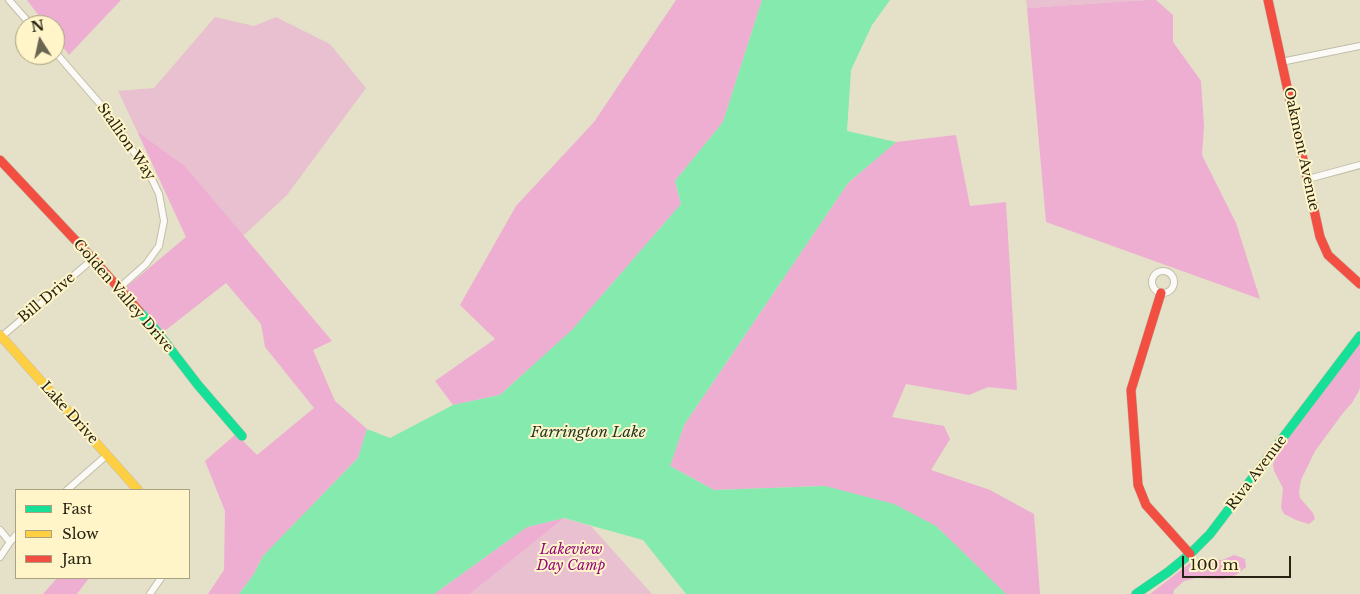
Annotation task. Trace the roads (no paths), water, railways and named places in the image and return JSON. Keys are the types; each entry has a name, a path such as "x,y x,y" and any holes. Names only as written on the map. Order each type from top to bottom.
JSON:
{"street":[{"path":"9,0 22,15"},
{"name":"Oakmont Avenue","path":"1268,0 1320,237 1328,255 1360,284"},
{"path":"1282,62 1360,46"},
{"name":"Stallion Way","path":"65,64 101,105 150,175 160,194 164,221 159,246 146,264 118,289"},
{"name":"Golden Valley Drive","path":"0,160 93,259 155,329 198,385 242,436"},
{"path":"1308,179 1360,165"},
{"name":"Bill Drive","path":"0,336 93,259"},
{"path":"1161,293 1131,390 1138,486 1146,505 1190,554"},
{"name":"Lake Drive","path":"0,336 137,489"},
{"name":"Riva Avenue","path":"1136,594 1168,572 1210,534 1360,336"},
{"path":"68,489 107,455"},
{"path":"0,530 10,542"},
{"path":"0,557 15,535"},
{"path":"151,593 161,579"}],"water":[{"name":"Farrington Lake","path":"762,0 890,0 872,25 851,70 847,131 896,142 848,183 684,425 670,466 714,490 825,486 894,504 936,526 1006,594 686,594 643,540 564,518 527,527 434,594 239,594 254,574 263,556 358,458 367,429 390,438 453,405 500,395 572,330 681,204 675,181 723,122"}],"park label":[{"name":"Lakeview Day Camp","path":"571,558"}]}
